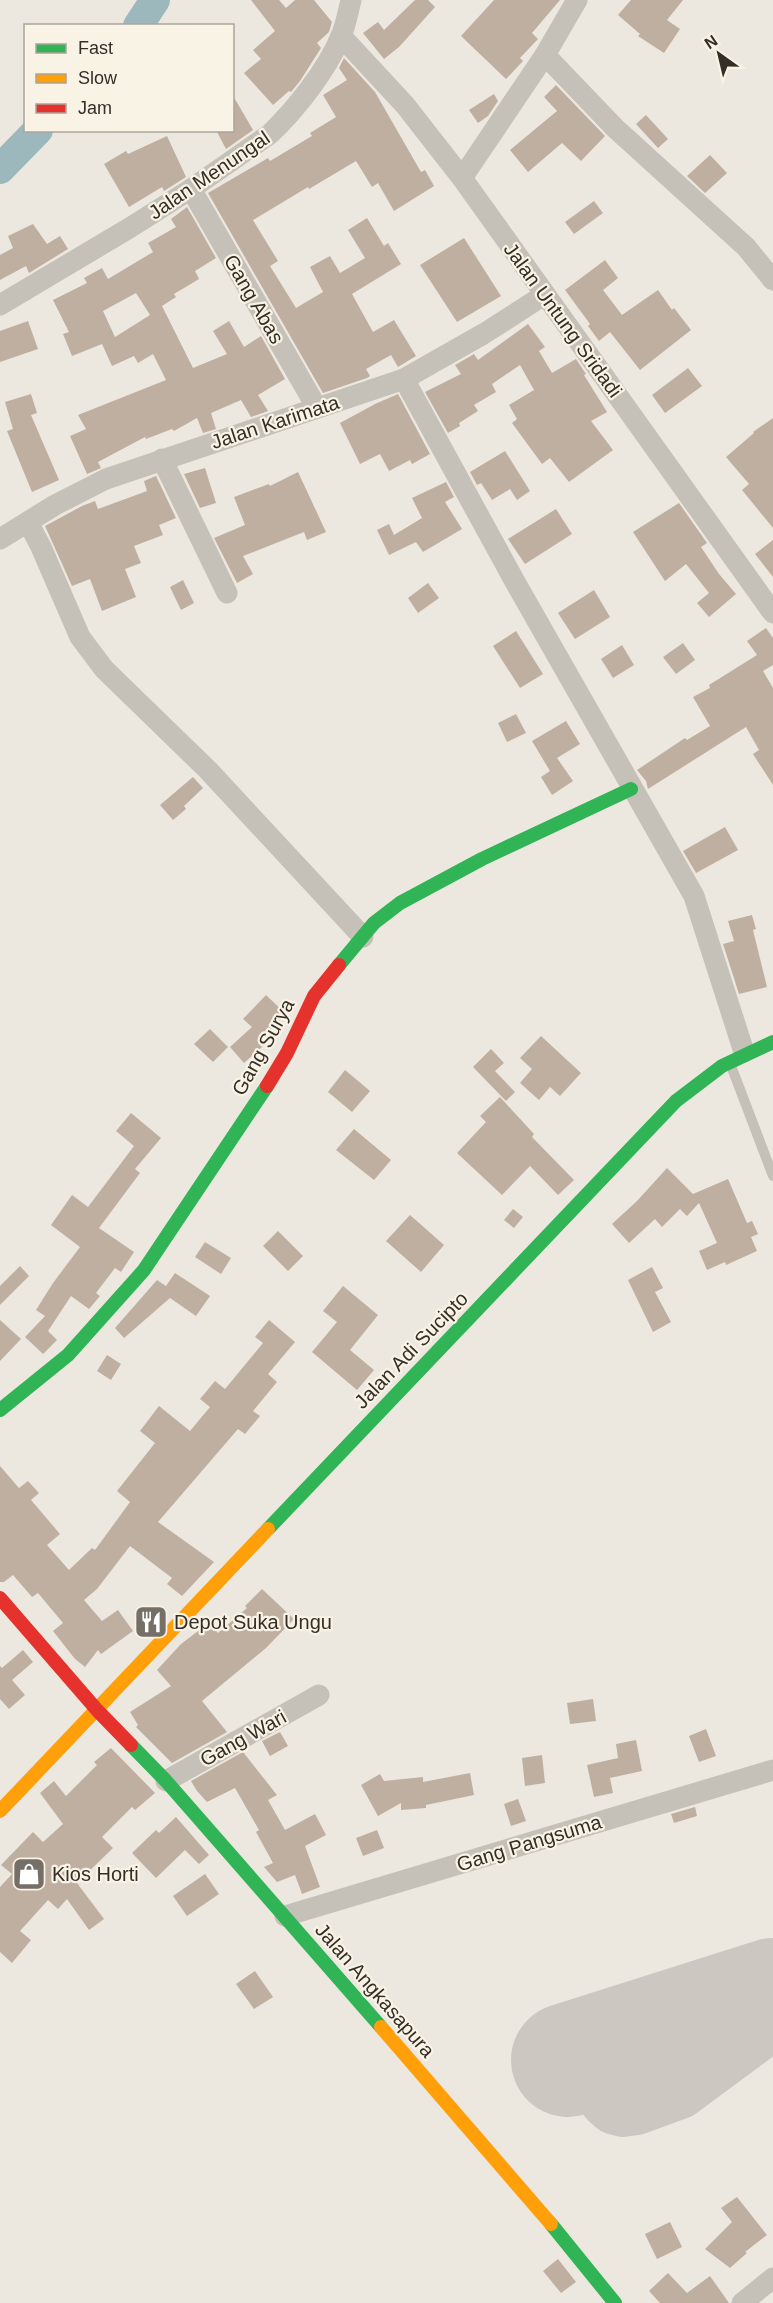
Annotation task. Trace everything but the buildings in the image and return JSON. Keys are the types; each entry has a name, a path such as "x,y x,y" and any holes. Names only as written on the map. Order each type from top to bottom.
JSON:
{"street":[{"name":"Jalan Menungal","path":"6,301 191,189 264,139 281,124 321,71 341,36 351,0"},
{"path":"462,178 545,55 577,0"},
{"name":"Jalan Untung Sridadi","path":"341,36 405,105 462,178 773,613"},
{"path":"545,55 615,128 746,247 773,280"},
{"name":"Gang Abas","path":"191,189 317,408"},
{"name":"Jalan Karimata","path":"0,539 78,492 106,479 404,379 485,333 544,295"},
{"path":"404,379 631,789 694,897 736,1056"},
{"path":"162,459 227,593"},
{"path":"28,522 80,637 104,669 208,770 363,937"},
{"name":"Gang Surya","path":"0,1410 68,1354 122,1297 144,1270 271,1080 287,1053 314,996 374,923 400,903 482,859 631,789"},
{"name":"Jalan Adi Sucipto","path":"0,1811 676,1101 699,1080 736,1056 773,1042"},
{"name":"Jalan Angkasapura","path":"0,1598 97,1710 166,1781 285,1916 541,2212 615,2303"},
{"name":"Gang Wari","path":"166,1781 319,1695"},
{"name":"Gang Pangsuma","path":"285,1916 773,1770"},
{"path":"742,2303 773,2278"}],"lane":[{"path":"736,1056 773,1176"}],"waterway":[{"path":"139,24 155,0"},
{"path":"0,169 36,132"}],"taxiway":[{"path":"579,2057 592,2089 604,2104 612,2111 623,2114 637,2112 681,2096 773,2028"}],"runway":[{"path":"568,2060 773,1995"}],"traffic: fast":[{"path":"339,965 374,923 400,903 482,859 631,789"},
{"path":"268,1529 676,1101 722,1066 773,1042"},
{"path":"0,1410 68,1355 144,1270 267,1086"},
{"path":"131,1745 166,1781 381,2027"},
{"path":"551,2224 615,2303"}],"traffic: slow":[{"path":"0,1811 268,1529"},
{"path":"381,2027 551,2224"}],"traffic: jam":[{"path":"267,1086 287,1053 314,996 339,965"},
{"path":"0,1598 97,1710 131,1745"}],"place":[{"name":"Depot Suka Ungu","path":"151,1622"},
{"name":"Kios Horti","path":"29,1874"}]}
